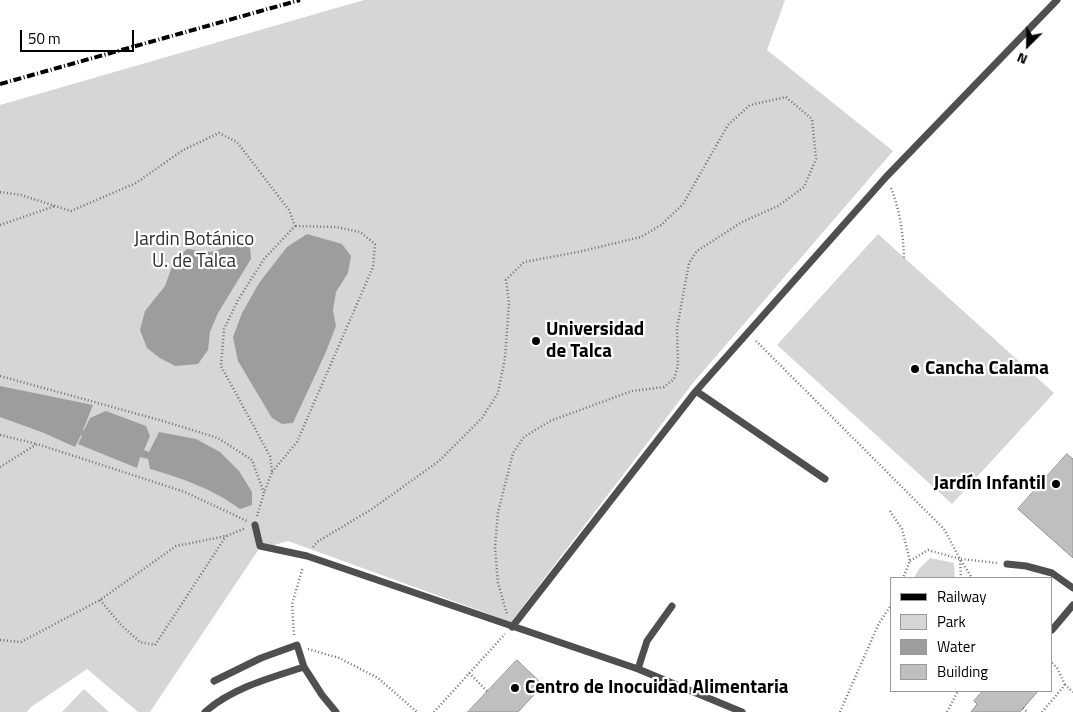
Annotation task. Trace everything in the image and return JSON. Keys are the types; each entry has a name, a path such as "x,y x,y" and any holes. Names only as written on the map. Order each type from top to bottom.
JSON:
{"lane":[{"path":"512,627 696,391 886,177 1057,0"},
{"path":"696,391 825,479"},
{"path":"255,525 260,546 307,556 638,670 742,712"},
{"path":"1007,564 1026,566 1052,573 1073,588"},
{"path":"1053,629 1073,605"},
{"path":"638,670 647,641 672,606"},
{"path":"214,681 260,658 297,645 304,667 322,695 336,712"},
{"path":"205,712 218,700 260,682 304,667"}],"path":[{"path":"417,712 378,678 339,658 297,645 293,631 292,604 307,556 317,542 372,509 439,461 482,418 498,394 505,358 509,303 506,280 524,262 578,252 640,236 661,225 683,204 728,125 750,105 786,97 812,119 816,159 804,187 778,206 742,222 697,251 689,263 677,328 678,366 674,379 664,387 632,391 550,421 524,437 513,453 498,512 495,547 500,592 512,627 434,712"},
{"path":"0,192 21,195 71,211 136,183 183,150 219,133 237,142 289,210 295,226"},
{"path":"886,177 898,206 903,234 904,258"},
{"path":"0,225 56,206"},
{"path":"255,525 272,472 297,442 372,267 375,244 360,232 336,227 295,226 264,259 238,300 224,329 221,366 270,456 272,472"},
{"path":"748,333 930,513 944,530 971,577"},
{"path":"0,376 218,438 252,460 264,493"},
{"path":"0,435 37,444 186,492 255,525"},
{"path":"0,467 37,444"},
{"path":"890,511 902,529 910,561"},
{"path":"0,640 21,642 100,600 176,546 226,536 255,525"},
{"path":"100,600 122,626 140,642 155,645 226,536"},
{"path":"903,577 910,561 928,550 960,559 1007,564"},
{"path":"960,559 961,577"},
{"path":"840,712 879,623 890,607"},
{"path":"1053,665 1057,668 1065,685 1073,692"},
{"path":"469,673 487,691"},
{"path":"1042,712 1065,685"},
{"path":"947,712 957,692"},
{"path":"1023,708 1027,712"}],"green space":[{"name":"Jardin Botánico U. de Talca","path":"364,0 785,0 767,50 893,151 693,383 511,622 288,541 267,547 261,546 150,712 138,712 87,669 31,707 27,712 0,712 0,105"},
{"name":"Cancha Calama","path":"878,234 1054,393 952,504 777,345"},
{"path":"930,558 954,563 955,577 915,577 919,569"},
{"path":"84,689 109,712 62,712"}],"water":[{"path":"307,234 342,244 351,256 348,273 336,292 333,310 336,326 325,354 293,423 282,424 272,418 238,361 233,337 242,313 259,283 287,247"},
{"path":"236,244 250,246 251,259 218,313 210,332 208,350 198,364 175,366 160,358 147,348 140,330 145,311 165,286 174,261 187,249 211,252"},
{"path":"0,386 93,405 83,430 90,418 106,411 146,426 150,436 144,450 149,452 159,432 196,439 220,452 239,471 252,492 252,505 240,509 218,495 197,485 150,469 148,459 140,457 137,468 78,444 81,435 75,447 0,417"}],"building":[{"name":"Jardín Infantil","path":"1067,454 1073,459 1073,558 1018,509"},
{"name":"Centro de Inocuidad Alimentaria","path":"517,660 543,685 518,712 468,712"},
{"path":"982,692 1037,692 1020,712 971,712 977,704 974,701"}],"railway":[{"path":"0,84 300,0"}],"place":[{"name":"Universidad de Talca","path":"536,341"},
{"name":"Cancha Calama","path":"915,369"},
{"name":"Jardín Infantil","path":"1056,484"},
{"name":"Centro de Inocuidad Alimentaria","path":"515,688"}]}
